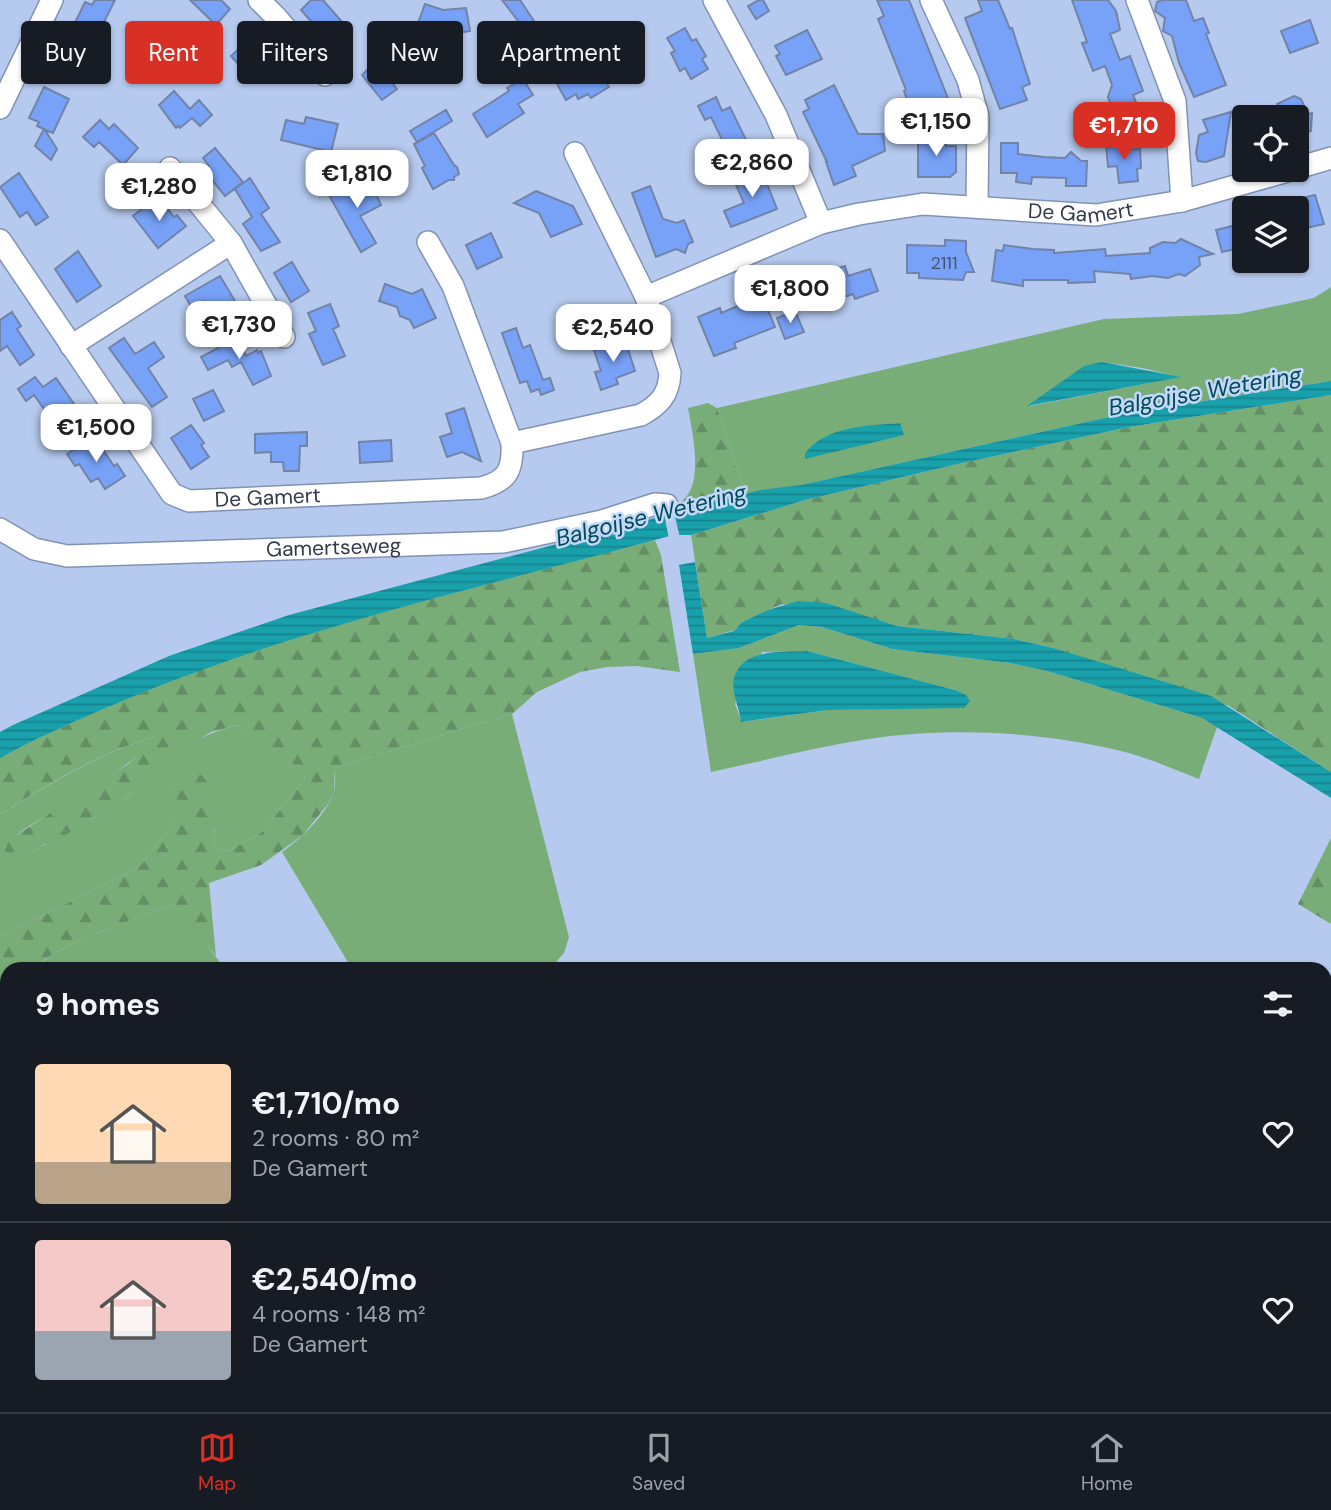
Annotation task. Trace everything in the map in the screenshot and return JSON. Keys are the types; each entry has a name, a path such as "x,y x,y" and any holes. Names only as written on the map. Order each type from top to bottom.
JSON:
{"street":[{"path":"0,108 52,0"},
{"path":"259,0 280,21"},
{"path":"714,0 776,115 821,223"},
{"path":"931,0 968,80 978,117 977,206"},
{"path":"1137,0 1175,101 1182,201"},
{"path":"428,242 453,286 512,443 641,415 655,407 664,396 670,373 646,297 575,153"},
{"path":"1309,164 1331,158"},
{"path":"170,167 231,243 284,337"},
{"name":"De Gamert","path":"646,297 821,223 859,214 923,204 1096,215 1148,209 1249,182"},
{"name":"De Gamert","path":"0,240 172,494 189,501 481,488 495,484 508,474 513,461 512,443"},
{"path":"71,346 231,243"},
{"name":"Gamertseweg","path":"0,529 34,549 66,556 444,545 533,537 602,521 655,504 667,505"}],"green space":[{"path":"1331,287 1331,381 1127,413 801,485 745,494 717,408 1104,319 1238,314 1314,298","holes":["1102,362 1179,377 1030,406 1054,388","900,423 805,453 813,445 835,434 862,427"]},
{"path":"1331,395 1331,772 1229,706 1053,648 1014,639 897,626 867,617 782,604 742,622 735,630 707,638 691,535 805,500 962,463 1129,427"},
{"path":"708,403 717,408 745,494 669,514 668,510 686,497 694,478 694,441 688,408"},
{"path":"655,540 661,555 680,672 636,666 580,672 537,692 512,714 335,768 334,792 328,804 303,835 261,865 209,883 216,956 173,905 78,941 42,962 0,962 0,937 139,867 177,818 174,783 175,775 181,770 194,771 207,781 215,807 213,845 227,852 262,832 305,779 301,766 282,761 266,752 238,725 211,732 160,765 119,804 29,854 9,858 5,848 10,839 128,764 156,740 154,737 94,760 0,814 0,758 37,738 168,682 305,635"},
{"path":"799,625 822,627 892,649 1010,663 1047,671 1202,718 1217,727 1199,779 1138,756 1098,746 1033,736 966,732 868,739 711,772 693,654 739,648","holes":["807,651 955,690 895,708 828,710 742,722 735,704 762,652"]},
{"path":"512,714 569,937 564,953 556,962 348,962 282,852 305,833 326,808 335,788 335,768"},
{"path":"238,725 274,757 302,766 305,779 262,832 227,852 213,845 215,828 173,782 179,808 177,818 139,867 0,937 0,814 94,760 154,737 157,741 99,784 23,830 5,848 29,854 118,804 161,763 179,750 207,735"},
{"path":"1331,838 1331,924 1298,904"},
{"path":"173,905 220,962 43,962 59,951 120,924"}],"shaded area":[{"path":"1102,362 1181,377 1027,406 1084,366"},
{"path":"1331,381 1331,395 1129,427 962,463 805,500 691,535 673,535 384,612 241,656 170,682 101,710 0,758 0,732 13,725 169,656 289,615 760,490 801,485 1127,413"},
{"path":"900,423 904,435 805,459 805,453 814,444 836,432 862,426"},
{"path":"695,562 707,638 734,631 742,622 768,610 798,601 826,603 897,626 1014,639 1053,648 1211,696 1331,772 1331,798 1202,718 1047,671 1010,663 892,649 822,627 799,625 739,648 693,654 679,565"},
{"path":"807,651 955,690 966,695 970,701 964,708 828,710 741,722 733,684 738,668 745,661 764,654"}],"pier":[{"path":"674,512 680,538 669,539 664,514"}],"building":[{"path":"95,0 115,0 104,21 76,21 85,2 92,5"},
{"path":"190,0 221,0 230,9 220,21 212,21"},
{"path":"311,0 323,0 341,21 311,21 301,10"},
{"path":"502,0 520,0 534,21 518,21"},
{"path":"763,0 769,11 756,19 748,6"},
{"path":"877,0 909,0 951,106 926,115 921,101 909,105 904,91 906,90 878,19 884,16"},
{"path":"978,0 998,0 1010,29 1012,28 1030,84 1022,87 1027,100 1000,109 965,18 982,11"},
{"path":"1072,0 1108,0 1116,11 1120,30 1110,34 1120,60 1130,56 1143,91 1133,95 1138,107 1115,116 1108,97 1112,85 1105,66 1093,71 1082,43 1087,42"},
{"path":"1186,0 1194,21 1203,18 1209,33 1206,34 1226,85 1194,97 1179,63 1172,36 1163,31 1165,18 1155,11 1157,2"},
{"path":"425,4 443,10 466,8 470,31 463,32 463,21 419,21"},
{"path":"1310,20 1318,43 1290,53 1281,31"},
{"path":"685,28 692,41 696,39 706,56 702,59 708,69 691,79 685,68 680,71 671,53 675,51 667,38"},
{"path":"807,30 822,59 786,75 776,56 780,54 775,46"},
{"path":"237,50 237,63 231,56"},
{"path":"369,84 393,84 397,89 382,100"},
{"path":"514,84 526,84 533,95 518,104 524,113 487,137 473,114 509,91 507,88"},
{"path":"557,84 607,84 609,87 591,98 588,94 578,99 576,94 566,100"},
{"path":"834,85 858,134 883,134 885,151 852,166 856,176 834,185 827,162 803,112 809,109 805,100"},
{"path":"44,87 69,99 53,133 45,130 57,149 51,160 35,146 44,129 37,126 39,122 29,118"},
{"path":"174,91 190,109 199,100 212,115 200,126 192,118 180,128 176,128 159,105"},
{"path":"1294,96 1301,99 1304,105 1277,105"},
{"path":"716,97 722,111 730,107 746,140 727,150 711,117 705,120 698,106"},
{"path":"446,110 452,121 417,142 410,131"},
{"path":"1231,112 1224,156 1206,162 1198,161 1196,153 1199,135 1208,132 1203,120"},
{"path":"1312,113 1311,131 1309,114"},
{"path":"306,117 338,124 331,152 281,140 286,120 304,124"},
{"path":"100,120 109,129 114,124 138,148 123,165 99,142 94,147 83,137"},
{"path":"434,133 459,174 454,180 433,189 414,144"},
{"path":"932,135 946,135 946,146 956,146 956,172 950,177 918,177 918,141"},
{"path":"1001,143 1018,143 1018,154 1065,158 1071,152 1081,161 1087,161 1086,186 1066,186 1066,178 1032,177 1031,184 1016,182 1017,173 1001,173"},
{"path":"1123,143 1124,150 1140,149 1141,168 1137,169 1138,181 1119,183 1117,166 1108,167 1106,144"},
{"path":"215,148 243,182 225,196 204,170 209,166 203,158"},
{"path":"761,169 777,209 731,227 724,211 744,203 736,185 740,177"},
{"path":"19,173 48,217 36,225 27,212 20,217 0,187"},
{"path":"250,178 269,208 261,214 280,242 261,251 243,224 252,217 235,189"},
{"path":"364,178 372,185 381,205 360,216 376,243 361,252 330,197"},
{"path":"650,186 663,219 677,223 684,220 693,242 688,244 685,253 676,249 656,257 632,193"},
{"path":"536,191 573,206 582,224 551,237 539,213 514,203"},
{"path":"1315,195 1324,224 1309,227 1309,196"},
{"path":"160,199 174,217 177,215 186,226 158,248 133,216 153,200 156,203"},
{"path":"1232,226 1232,250 1222,252 1216,230"},
{"path":"491,233 502,257 477,269 466,245"},
{"path":"1181,239 1213,254 1199,257 1200,265 1185,276 1179,274 1168,278 1152,276 1131,279 1130,274 1094,271 1095,282 1023,280 1023,286 992,281 996,250 1003,251 1004,245 1054,250 1054,253 1105,249 1106,256 1150,253 1150,248 1163,242 1175,243"},
{"path":"945,240 966,241 966,252 974,272 966,272 963,280 919,278 919,273 907,273 907,245 945,246"},
{"path":"78,251 101,286 77,302 55,269"},
{"path":"292,262 309,291 291,302 274,273"},
{"path":"845,266 848,276 870,269 878,291 855,299 853,294 818,306 809,277"},
{"path":"220,276 244,316 220,331 203,301 192,308 185,296"},
{"path":"385,284 412,294 422,289 436,318 414,328 410,320 400,316 397,307 379,301"},
{"path":"762,296 775,327 734,343 736,348 714,356 698,317 720,308 721,313"},
{"path":"330,304 339,326 333,329 345,356 323,365 309,334 316,331 308,313"},
{"path":"795,311 804,332 785,339 777,318"},
{"path":"12,312 21,326 17,329 34,355 20,365 7,346 0,351 0,320"},
{"path":"516,328 523,348 530,345 543,380 550,378 554,390 541,395 539,389 531,392 527,381 520,383 502,333"},
{"path":"124,338 135,354 154,342 164,357 148,368 167,397 152,407 109,348"},
{"path":"237,338 246,356 257,350 258,353 261,351 271,376 253,385 241,362 232,367 228,360 208,370 201,357"},
{"path":"625,340 635,371 616,378 618,384 601,390 595,372 601,371 594,350"},
{"path":"35,377 43,387 56,378 76,407 53,422 34,395 26,401 18,389"},
{"path":"213,390 224,411 204,421 193,399"},
{"path":"464,408 481,461 462,452 447,457 440,437 452,433 446,414"},
{"path":"191,425 204,443 201,445 209,457 191,469 171,438"},
{"path":"307,432 307,446 300,446 299,471 284,471 283,462 271,462 271,452 255,453 255,434"},
{"path":"90,439 97,450 101,447 125,476 105,489 98,478 91,482 79,464 75,466 67,454"},
{"path":"391,440 392,461 360,463 359,442"}],"water label":[{"name":"Balgoijse Wetering","path":"1205,391"},
{"name":"Balgoijse Wetering","path":"651,515"}]}
